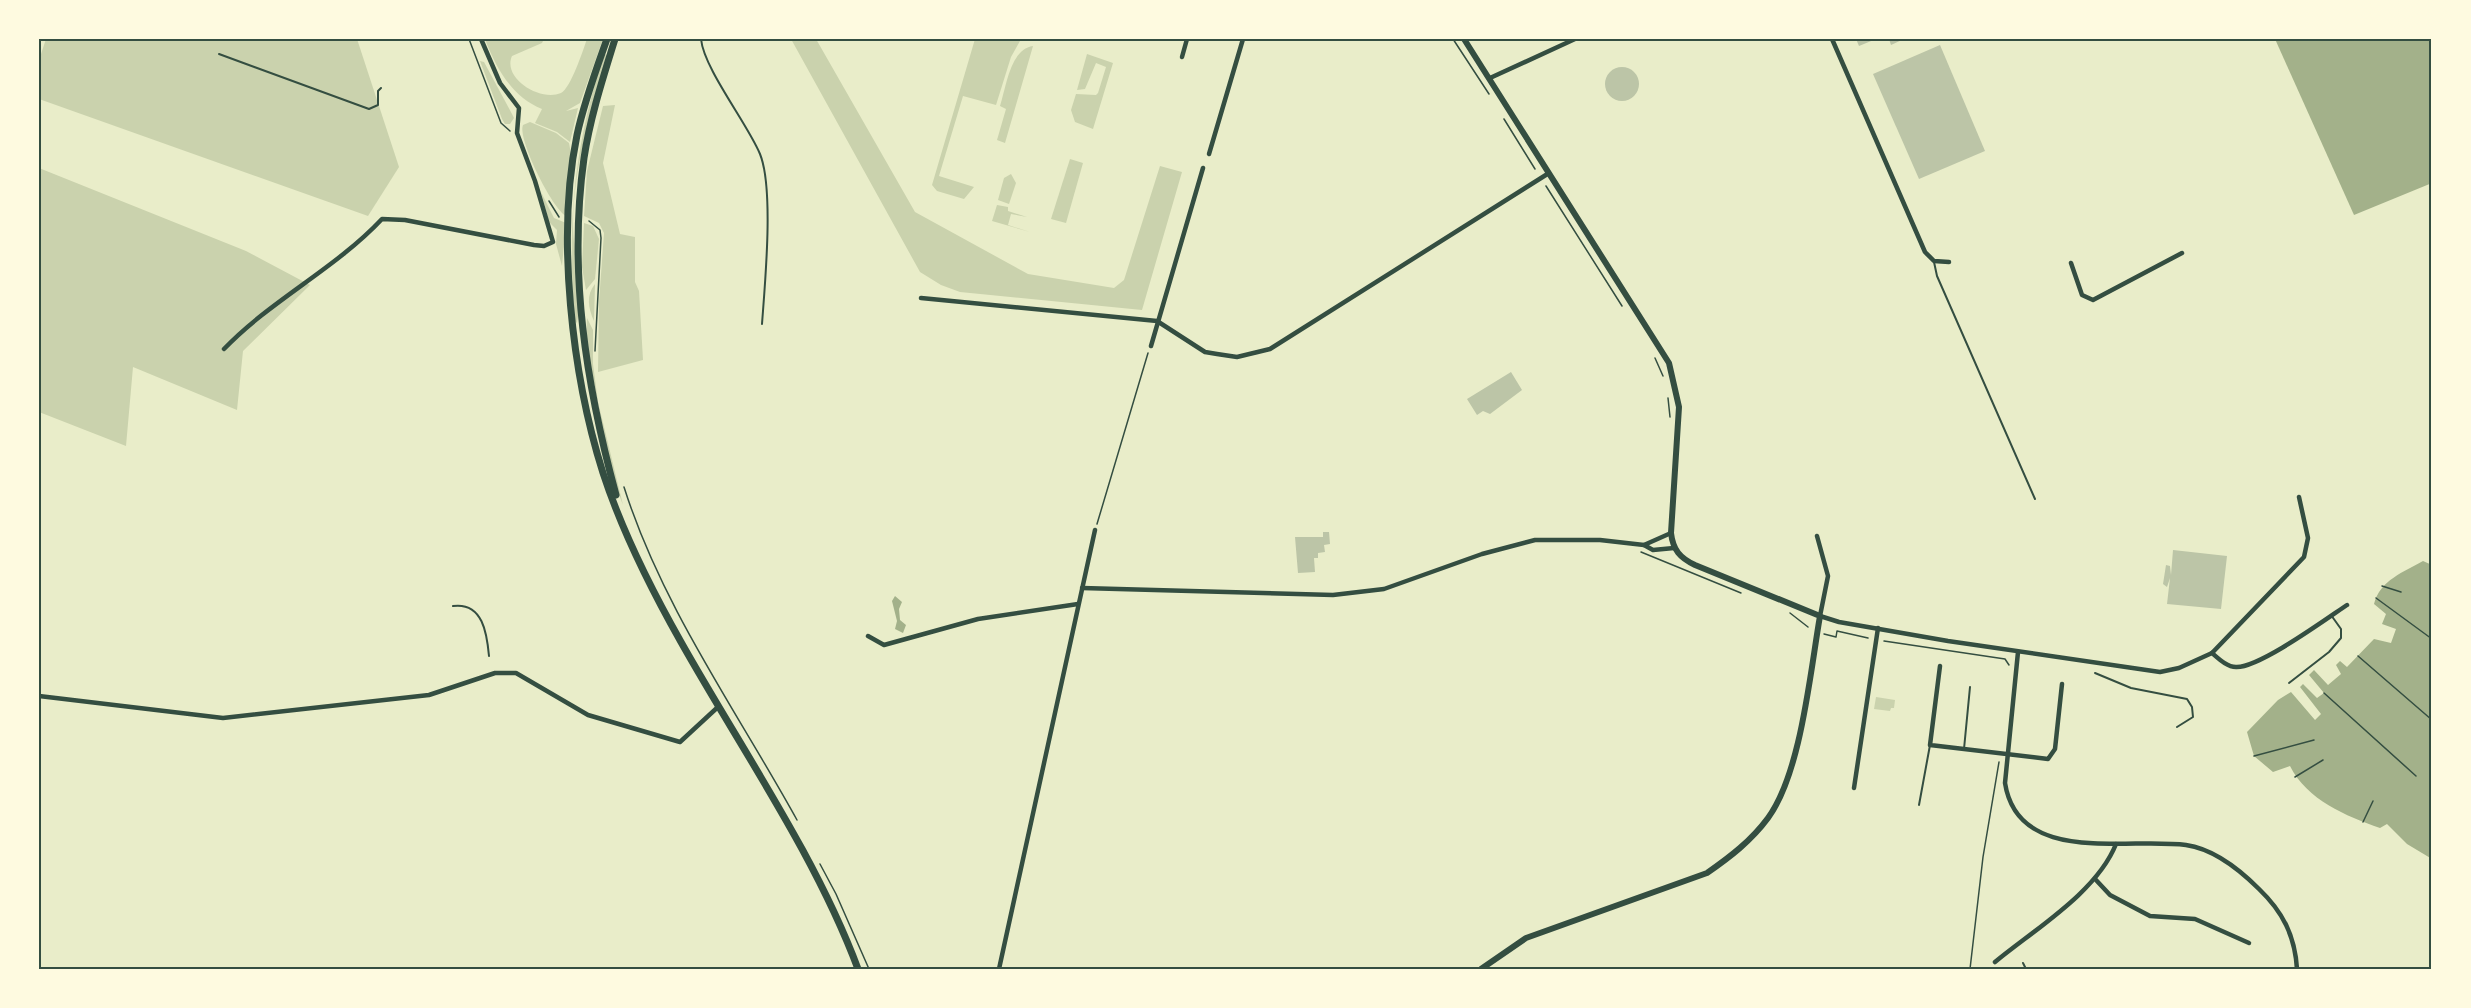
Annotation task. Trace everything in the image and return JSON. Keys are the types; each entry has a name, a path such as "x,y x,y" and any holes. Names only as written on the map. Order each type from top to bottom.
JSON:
{"highway":[{"path":"607,39 577,136 571,195 568,271 572,323 587,405 603,472 661,605 818,881 858,969"},
{"path":"615,39 584,158 579,272 581,320 592,404 619,512"}],"main road":[{"path":"1464,39 1662,349 1674,380 1679,421 1671,533 1674,548 1680,556 1695,566 1820,616 1793,763 1783,790 1768,817 1749,840 1707,873 1526,938 1481,969"}],"street":[{"path":"224,349 248,324 357,244 382,219 405,220 534,245 544,246 553,242 536,181 517,133 519,108 500,83 481,39"},
{"path":"1182,57 1187,39"},
{"path":"1209,153 1243,39"},
{"path":"1490,78 1575,39"},
{"path":"1832,39 1928,258 1934,261 1949,262"},
{"path":"1150,346 1203,168"},
{"path":"921,298 1157,321 1205,352 1236,357 1270,349 1549,173"},
{"path":"2071,263 2082,295 2093,300 2181,253"},
{"path":"1817,536 1828,576 1828,590 1820,616 2018,652 2160,672 2179,668 2212,653 2304,557 2308,538 2299,497"},
{"path":"999,969 1095,530"},
{"path":"1082,588 1333,595 1384,589 1482,555 1535,540 1570,539 1644,544 1671,533"},
{"path":"1644,544 1653,550 1674,548"},
{"path":"868,636 884,645 978,619 1078,604"},
{"path":"2212,653 2228,666 2242,667 2292,643 2347,605"},
{"path":"1854,788 1878,628"},
{"path":"2018,652 2006,783 2007,796 2020,818 2053,838 2116,844 2186,845 2204,849 2228,862 2256,886 2280,912 2292,935 2297,969"},
{"path":"1940,666 1930,745 2044,759 2053,754 2062,684"},
{"path":"39,696 223,718 429,695 495,673 516,673 588,715 680,742 719,706"},
{"path":"1995,962 2096,880 2116,844"},
{"path":"2096,880 2118,900 2150,916 2195,919 2250,943"}],"lane":[{"path":"701,39 716,74 760,155 766,185 762,324"},
{"path":"219,54 369,109 378,105 381,87"},
{"path":"1934,261 1937,276 2035,499"},
{"path":"453,606 465,606 482,620 487,633 489,656"},
{"path":"2289,683 2329,652 2341,638 2341,628 2331,615"},
{"path":"2096,673 2131,688 2187,699 2192,707 2193,717 2177,727"},
{"path":"1964,749 1970,687"},
{"path":"1919,805 1930,745"},
{"path":"2023,963 2026,969"}],"path":[{"path":"469,39 501,123 507,130 517,133"},
{"path":"1453,39 1492,99"},
{"path":"1502,116 1535,169"},
{"path":"1546,186 1623,307"},
{"path":"548,200 557,216 566,219"},
{"path":"585,220 593,222 600,230 601,238 595,357"},
{"path":"1095,530 1150,346"},
{"path":"1655,357 1666,383"},
{"path":"1667,392 1670,421"},
{"path":"623,487 635,523 669,597 797,822"},
{"path":"1641,551 1644,556 1744,594"},
{"path":"2382,586 2401,592"},
{"path":"2376,598 2432,639"},
{"path":"1785,610 1808,627"},
{"path":"1823,633 1836,637 1837,631 1871,639"},
{"path":"1880,640 2005,659 2009,664 2009,670"},
{"path":"2358,656 2432,720"},
{"path":"2324,693 2416,776"},
{"path":"2254,756 2314,740"},
{"path":"2295,777 2323,760"},
{"path":"1970,969 1983,857 1999,761"},
{"path":"2363,822 2373,801"},
{"path":"820,863 869,969"}],"shaded area":[{"path":"46,39 357,39 399,167 368,216 39,99 39,60"},
{"path":"485,39 544,39 542,43 512,56 510,64 512,72 525,86 543,94 552,95 561,93 569,84 587,39 603,39 580,103 566,111 578,108 570,142 557,132 535,123 542,109 522,97 506,80"},
{"path":"791,39 816,39 915,212 1028,274 1114,288 1124,280 1160,166 1182,172 1142,310 960,292 941,285 920,272"},
{"path":"975,39 1020,39 1020,41 1011,57 996,105 963,96 939,176 974,187 964,199 937,191 932,185"},
{"path":"2275,39 2432,39 2432,183 2354,215"},
{"path":"1033,46 1005,143 997,140 1006,109 1000,106 1007,80 1019,54"},
{"path":"604,54 607,55 580,158 574,198 579,154 585,122"},
{"path":"1087,54 1113,63 1093,129 1075,122 1071,110 1076,94 1096,95 1098,93 1106,67 1096,63 1085,89 1077,90"},
{"path":"480,61 484,62 514,118 510,124 505,124 502,119"},
{"path":"615,105 603,163 620,234 635,237 635,282 639,291 643,360 598,372 599,302 604,233 599,223 584,216 587,171 603,106"},
{"path":"530,122 556,133 569,143 571,154 566,216 553,201 530,158 525,144 523,125"},
{"path":"1070,159 1083,163 1066,223 1051,219"},
{"path":"39,168 246,251 310,285 243,351 237,410 133,367 126,446 39,412"},
{"path":"1011,174 1016,183 1009,204 998,200 1004,178"},
{"path":"541,192 554,218 566,223 562,266 556,244 557,230 549,222"},
{"path":"997,205 1008,207 1008,211 1027,217 1011,214 1008,225 1030,232 992,221"},
{"path":"574,207 573,234 579,298 577,323 574,320 572,250"},
{"path":"584,223 593,226 599,239 595,279 586,290 582,267"},
{"path":"595,284 594,321 589,302 590,293"},
{"path":"587,318 593,330 593,364 598,402 623,505 611,473 586,340"},
{"path":"2423,561 2432,565 2432,859 2407,844 2387,824 2380,828 2329,805 2306,788 2290,766 2273,772 2254,756 2247,732 2278,700 2291,692 2315,720 2321,714 2300,687 2303,684 2317,698 2324,693 2309,675 2314,670 2328,685 2341,674 2336,665 2340,661 2347,667 2374,639 2391,643 2396,629 2382,624 2386,614 2374,604 2377,596 2387,583"},
{"path":"895,596 902,602 899,609 900,620 906,625 903,633 895,629 897,621 892,601"},
{"path":"1876,697 1895,700 1894,708 1890,711 1874,709"}],"building":[{"path":"1856,39 1876,39 1859,46"},
{"path":"1889,39 1904,39 1891,45"},
{"path":"1940,45 1985,151 1919,179 1873,74"},
{"path":"1622,67 1634,72 1639,84 1634,96 1622,101 1610,96 1605,84 1610,72"},
{"path":"1511,372 1522,390 1490,414 1483,411 1477,415 1467,399"},
{"path":"1323,532 1329,532 1330,544 1324,545 1325,552 1318,553 1318,558 1314,558 1315,572 1298,573 1295,537 1323,537"},
{"path":"2173,550 2227,556 2221,609 2167,604 2170,578 2167,587 2163,584 2166,565 2170,566 2171,575"}]}
